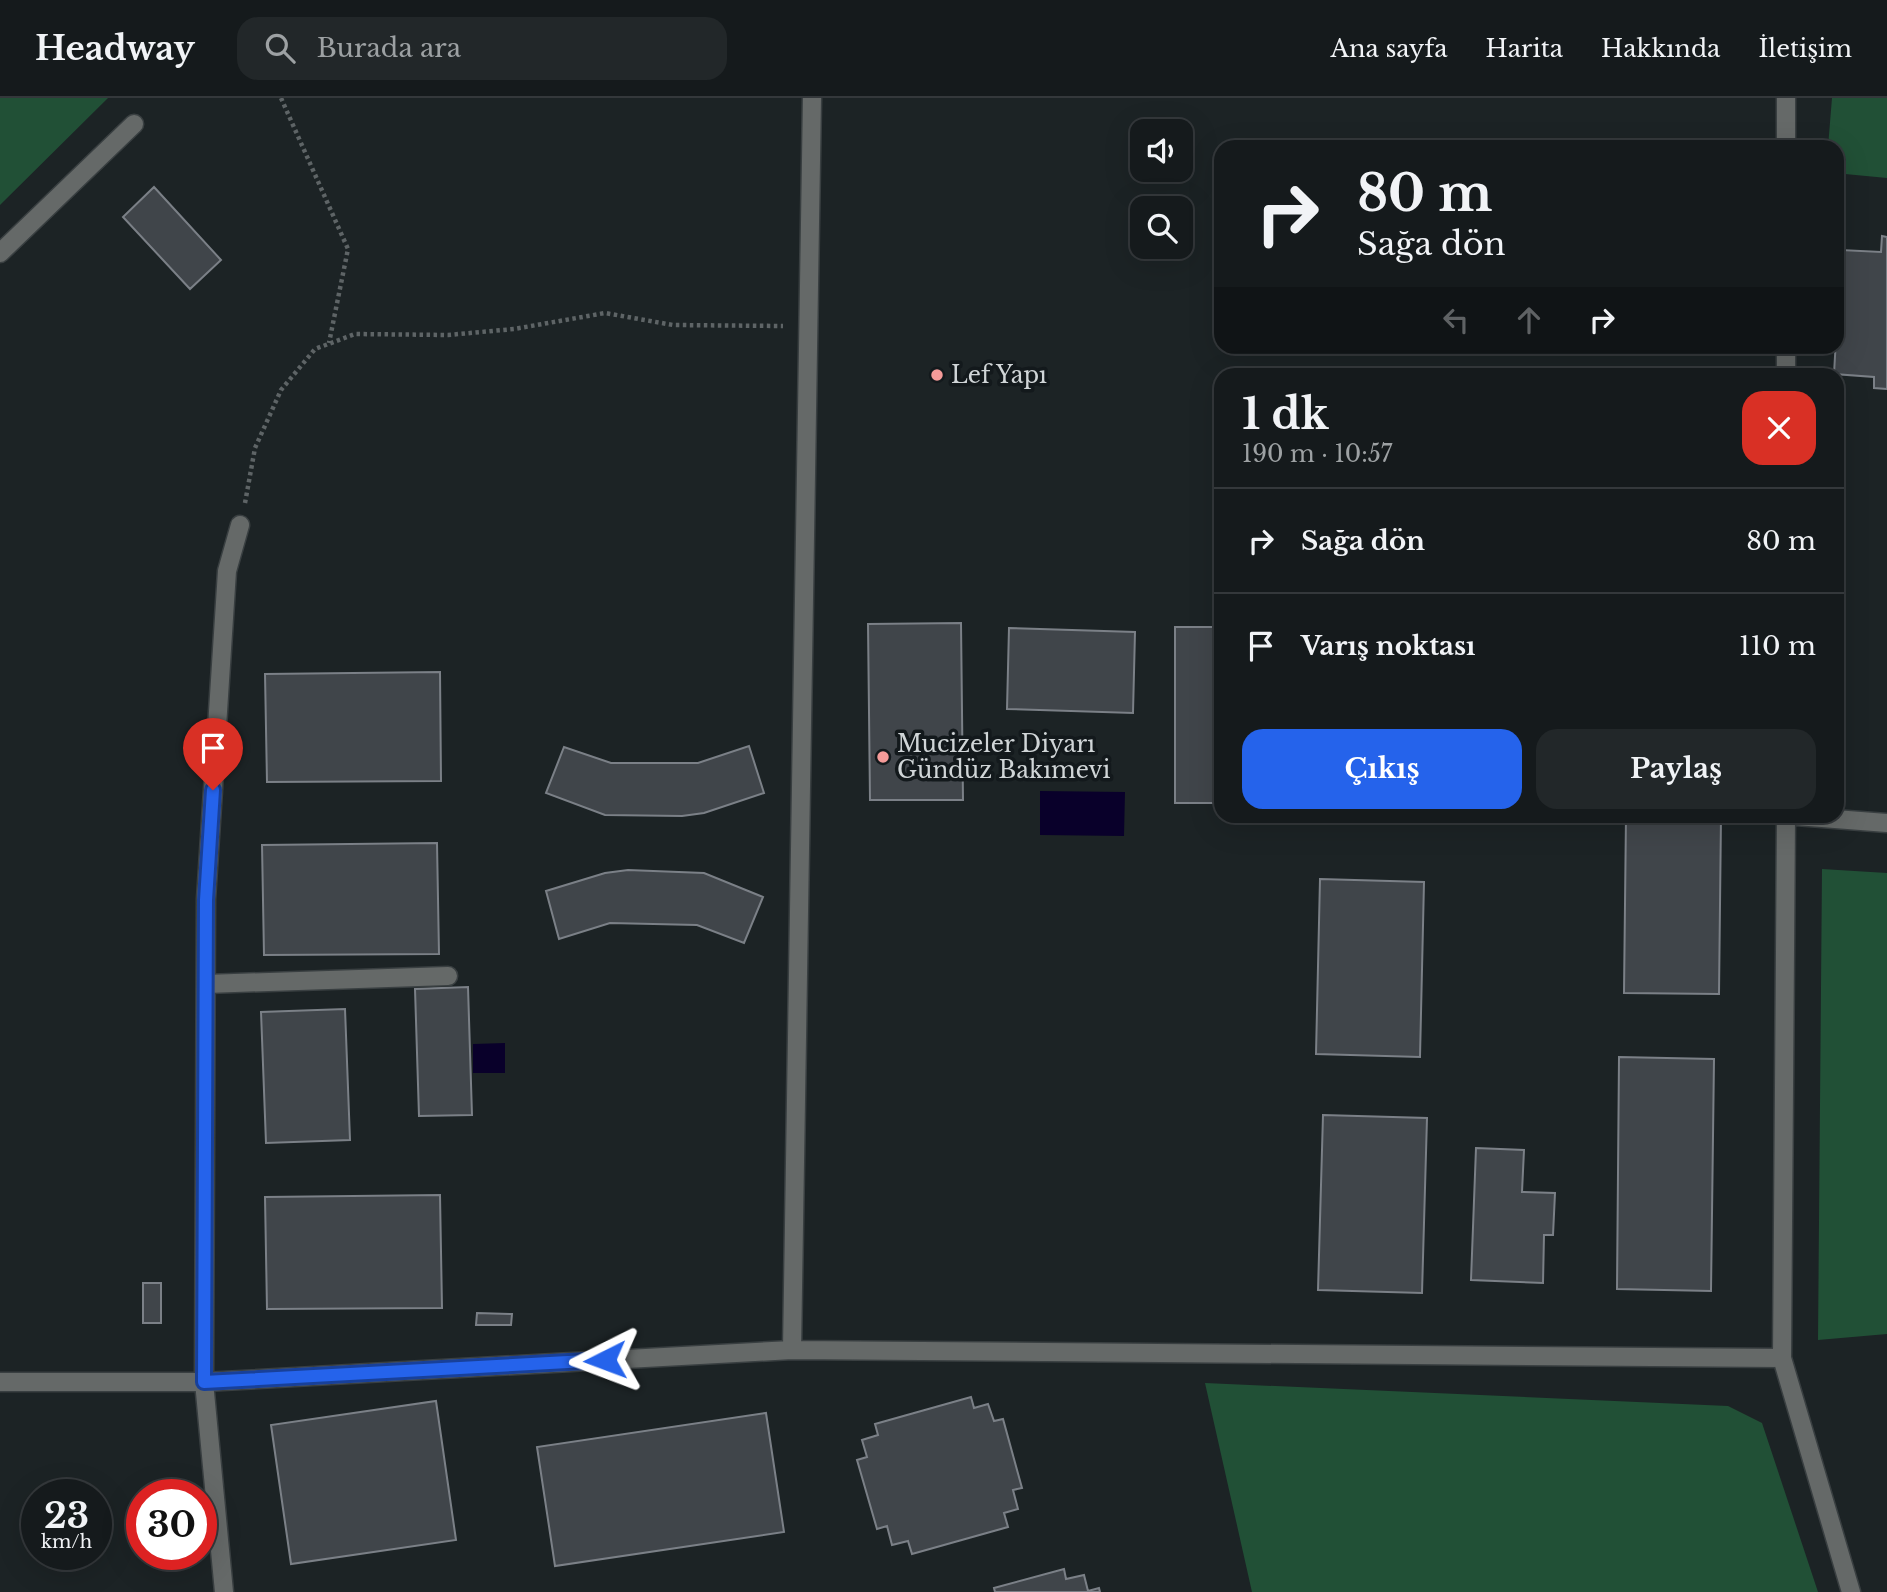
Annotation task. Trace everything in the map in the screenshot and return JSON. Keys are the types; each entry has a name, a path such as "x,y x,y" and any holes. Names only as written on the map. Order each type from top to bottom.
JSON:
{"street":[{"path":"792,1350 812,98"},
{"path":"1786,98 1786,140"},
{"path":"0,253 134,124"},
{"path":"224,1592 204,1382 206,900 227,571 240,525"},
{"path":"1844,820 1887,823"},
{"path":"1786,823 1782,1358 1851,1592"},
{"path":"206,984 448,976"},
{"path":"0,1382 204,1382 792,1350 1782,1358"}],"path":[{"path":"281,98 348,248 329,344"},
{"path":"240,525 255,448 281,390 315,349 355,334 475,333 605,313 673,325 808,327"}],"green space":[{"path":"0,98 108,98 0,205"},
{"path":"1832,98 1887,98 1887,178 1845,174 1844,140 1829,140"},
{"path":"1822,869 1887,873 1887,1334 1818,1340"},
{"path":"1205,1383 1728,1406 1762,1423 1818,1592 1252,1592"}],"shaded area":[{"path":"1040,791 1125,792 1124,836 1040,835"},
{"path":"505,1043 505,1073 473,1073 473,1044"}],"building":[{"path":"154,187 221,260 190,289 123,217"},
{"path":"1882,236 1887,237 1887,389 1874,388 1874,377 1844,375 1844,368 1834,368 1835,354 1844,354 1844,250 1881,252"},
{"path":"961,623 963,800 870,800 868,624"},
{"path":"1175,627 1214,627 1214,803 1175,803"},
{"path":"1009,628 1135,632 1133,713 1007,709"},
{"path":"440,672 441,781 267,782 265,674"},
{"path":"749,746 764,793 704,813 682,816 605,815 546,793 564,747 611,763 698,763"},
{"path":"1626,823 1721,823 1719,994 1624,993"},
{"path":"437,843 439,954 264,955 262,845"},
{"path":"628,870 704,873 763,897 744,943 697,925 610,923 559,939 546,891 605,873"},
{"path":"1320,879 1424,882 1420,1057 1316,1054"},
{"path":"468,987 472,1115 419,1116 415,989"},
{"path":"345,1009 350,1140 266,1143 261,1012"},
{"path":"1619,1057 1714,1059 1711,1291 1617,1289"},
{"path":"1323,1115 1427,1118 1422,1293 1318,1290"},
{"path":"1476,1148 1524,1150 1522,1192 1555,1193 1553,1235 1544,1235 1543,1283 1471,1280"},
{"path":"440,1195 442,1308 267,1309 265,1197"},
{"path":"143,1283 161,1283 161,1323 143,1323"},
{"path":"477,1313 512,1314 511,1325 476,1325"},
{"path":"971,1397 974,1408 988,1404 994,1421 1003,1419 1022,1488 1013,1490 1018,1509 1004,1513 1008,1527 912,1554 908,1541 892,1545 887,1526 877,1529 857,1460 867,1457 862,1440 878,1435 875,1424"},
{"path":"436,1401 456,1540 291,1564 271,1425"},
{"path":"766,1413 784,1532 555,1566 537,1447"},
{"path":"1064,1569 1066,1579 1084,1575 1088,1591 1099,1588 1100,1592 995,1592 994,1588"}],"place":[{"name":"Lef Yapı","path":"937,375"},
{"name":"Mucizeler Diyarı Gündüz Bakımevi","path":"883,757"}],"route":[{"path":"213,790 206,900 204,1382 605,1360"}]}
